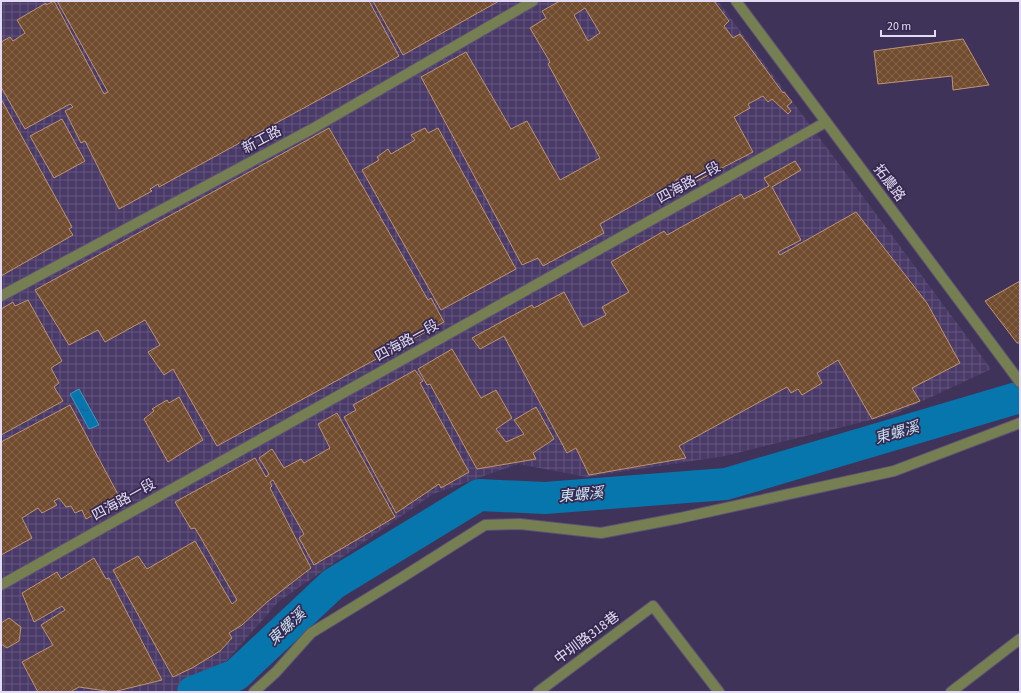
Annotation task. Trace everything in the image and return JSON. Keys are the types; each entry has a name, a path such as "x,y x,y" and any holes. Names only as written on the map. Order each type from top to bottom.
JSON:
{"street":[{"name":"新工路","path":"1,296 312,129 533,1"},
{"name":"拓農路","path":"736,1 1020,382"},
{"name":"四海路一段","path":"1,585 826,122"},
{"path":"254,692 276,672 311,633 485,525 520,524 601,533 680,518 894,471 1020,423"},
{"name":"中圳路318巷","path":"538,692 653,606 719,692"},
{"path":"951,692 1020,639"}],"shaded area":[{"path":"1,1 718,1 991,369 895,414 725,456 587,477 518,464 433,494 278,602 212,678 171,692 1,692"}],"water":[{"path":"79,389 99,425 89,429 70,394"}],"building":[{"path":"54,1 104,94 108,92 57,1 369,1 399,56 159,187 158,184 150,189 152,191 119,209 85,141 81,143 65,111 73,107 70,104 25,129 1,87 1,42 10,37 13,41 25,33 17,20 46,3 46,5"},
{"path":"373,1 499,1 403,55"},
{"path":"560,1 714,1 729,21 724,26 733,38 740,34 783,93 784,92 792,102 787,106 791,111 788,114 772,99 768,102 763,96 748,104 750,108 734,117 753,152 685,187 680,178 676,180 682,190 666,199 660,190 600,224 604,233 543,266 538,258 522,265 421,77 466,52 511,129 527,121 560,180 600,158 548,64 550,62 530,28 546,18 542,11","holes":["585,8 600,33 588,41 574,15"]},
{"path":"963,39 989,85 953,90 952,76 878,84 874,51"},
{"path":"1,99 72,227 69,229 73,235 1,276"},
{"path":"62,119 85,161 54,178 30,136"},
{"path":"329,128 428,300 431,298 444,322 217,446 173,369 164,375 148,352 160,345 145,320 105,342 98,330 69,345 35,290"},
{"path":"425,128 428,133 438,128 516,269 441,310 362,170 379,160 377,157 388,149 391,154 415,140 411,135"},
{"path":"795,161 801,170 772,187 801,240 778,252 780,255 856,212 927,303 960,363 912,388 920,401 872,419 838,360 817,373 822,383 802,395 798,389 791,393 787,387 679,446 686,458 589,475 576,448 567,453 504,336 480,349 472,338 532,305 534,308 564,292 583,327 606,315 602,307 629,292 611,262 664,231 667,235 741,194 744,199 769,186 764,178"},
{"path":"1020,281 1020,343 1017,343 985,301"},
{"path":"28,300 62,361 51,368 59,383 54,387 63,401 1,435 1,309 13,302 15,306"},
{"path":"452,349 481,398 496,390 512,418 496,429 506,442 524,434 514,420 536,407 554,439 533,453 536,459 477,469 430,384 427,385 418,369"},
{"path":"415,370 423,381 420,383 469,472 441,488 439,484 396,513 344,417 356,410 353,405"},
{"path":"179,397 203,440 168,462 144,419 154,411 152,409 167,400 169,403"},
{"path":"70,405 121,500 86,519 82,510 75,513 71,506 66,507 59,498 54,501 57,505 42,513 38,508 22,518 32,538 1,555 1,442"},
{"path":"337,413 395,517 314,565 299,538 304,534 273,480 270,482 272,486 270,488 311,568 267,602 242,625 229,633 232,638 220,651 192,668 173,677 113,570 138,556 147,569 195,541 232,604 237,600 195,528 191,529 175,502 255,458 266,477 269,474 259,458 272,449 284,468 301,459 304,463 330,448 318,424"},
{"path":"94,558 106,579 109,578 162,680 113,692 79,687 70,692 38,692 22,662 53,645 41,625 65,610 62,606 34,622 22,593 57,572 61,579"},
{"path":"9,618 21,627 19,641 7,648 1,644 1,623"}],"waterway":[{"name":"東螺溪","path":"193,692 236,675 333,584 479,495 545,498 726,484 1020,397"}]}
